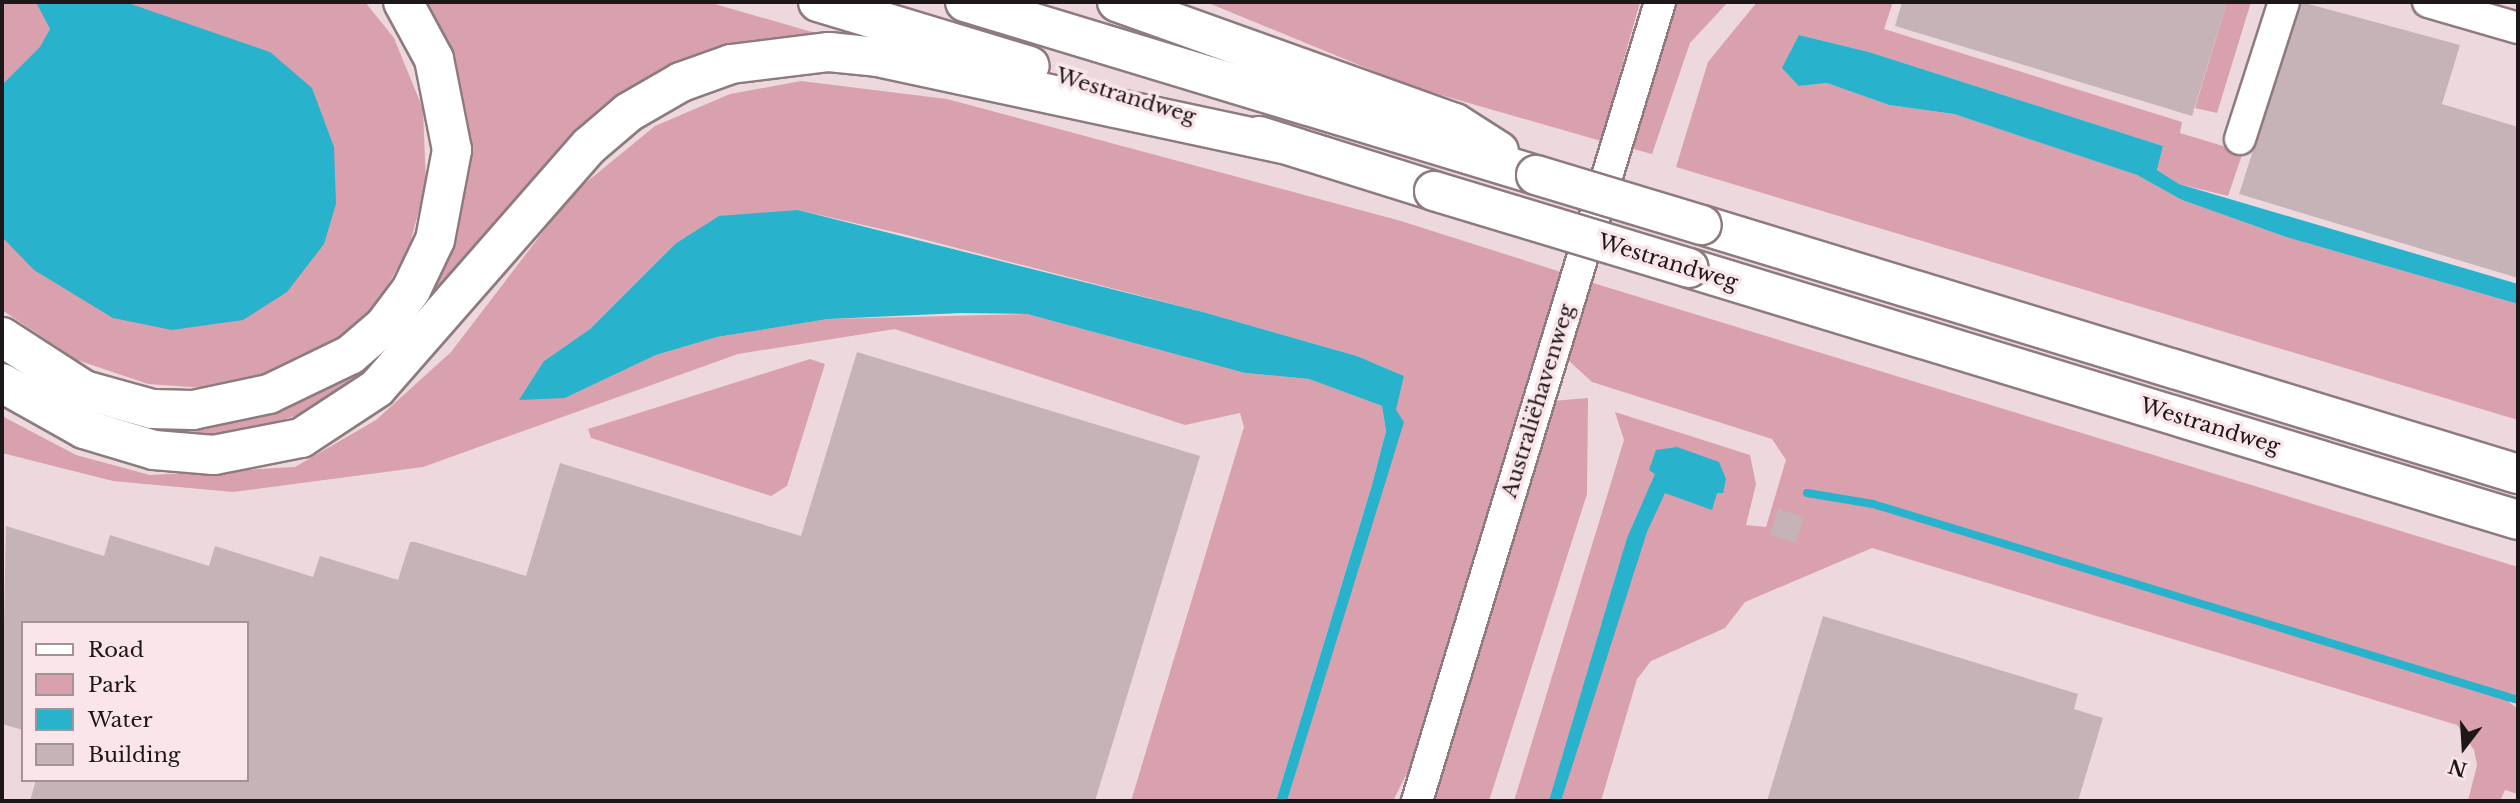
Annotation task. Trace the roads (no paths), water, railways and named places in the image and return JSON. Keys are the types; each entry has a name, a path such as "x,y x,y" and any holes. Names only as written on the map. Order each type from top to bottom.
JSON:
{"highway":[{"path":"2,337 84,390 152,409 193,410 269,394 350,355 384,326 411,290 435,240 452,150 434,59 402,2"},
{"name":"Westrandweg","path":"818,2 2518,520"},
{"name":"Westrandweg","path":"965,2 1451,136 1536,175 2518,474"},
{"path":"1117,2 1451,136"},
{"path":"2,383 84,429 154,450 214,455 300,438 377,388 589,146 660,94 731,64 829,52 877,57 1284,144"}],"street":[{"name":"Australiëhavenweg","path":"1417,801 1660,2"},
{"path":"2240,139 2284,2"},
{"path":"2428,2 2518,29"}],"water":[{"path":"36,2 125,2 270,52 312,88 334,147 336,204 324,244 287,292 243,320 172,330 113,318 34,270 2,237 2,85 40,47 50,29"},
{"path":"1799,35 1869,52 2163,146 2157,170 2179,184 2518,284 2518,304 2286,237 2182,200 2137,175 1954,114 1889,105 1827,83 1799,86 1782,68"},
{"path":"798,210 1203,312 1357,356 1404,376 1396,410 1404,422 1287,801 1276,801 1372,485 1386,431 1382,406 1309,379 1245,373 1027,314 961,313 828,319 717,337 656,355 565,398 519,400 544,361 590,329 675,244 719,216"},
{"path":"1677,447 1719,462 1726,479 1723,493 1717,493 1712,510 1665,493 1647,532 1561,801 1549,801 1627,538 1655,474 1649,470 1656,450"}],"waterway":[{"path":"1807,493 1873,504 2515,699"}]}
